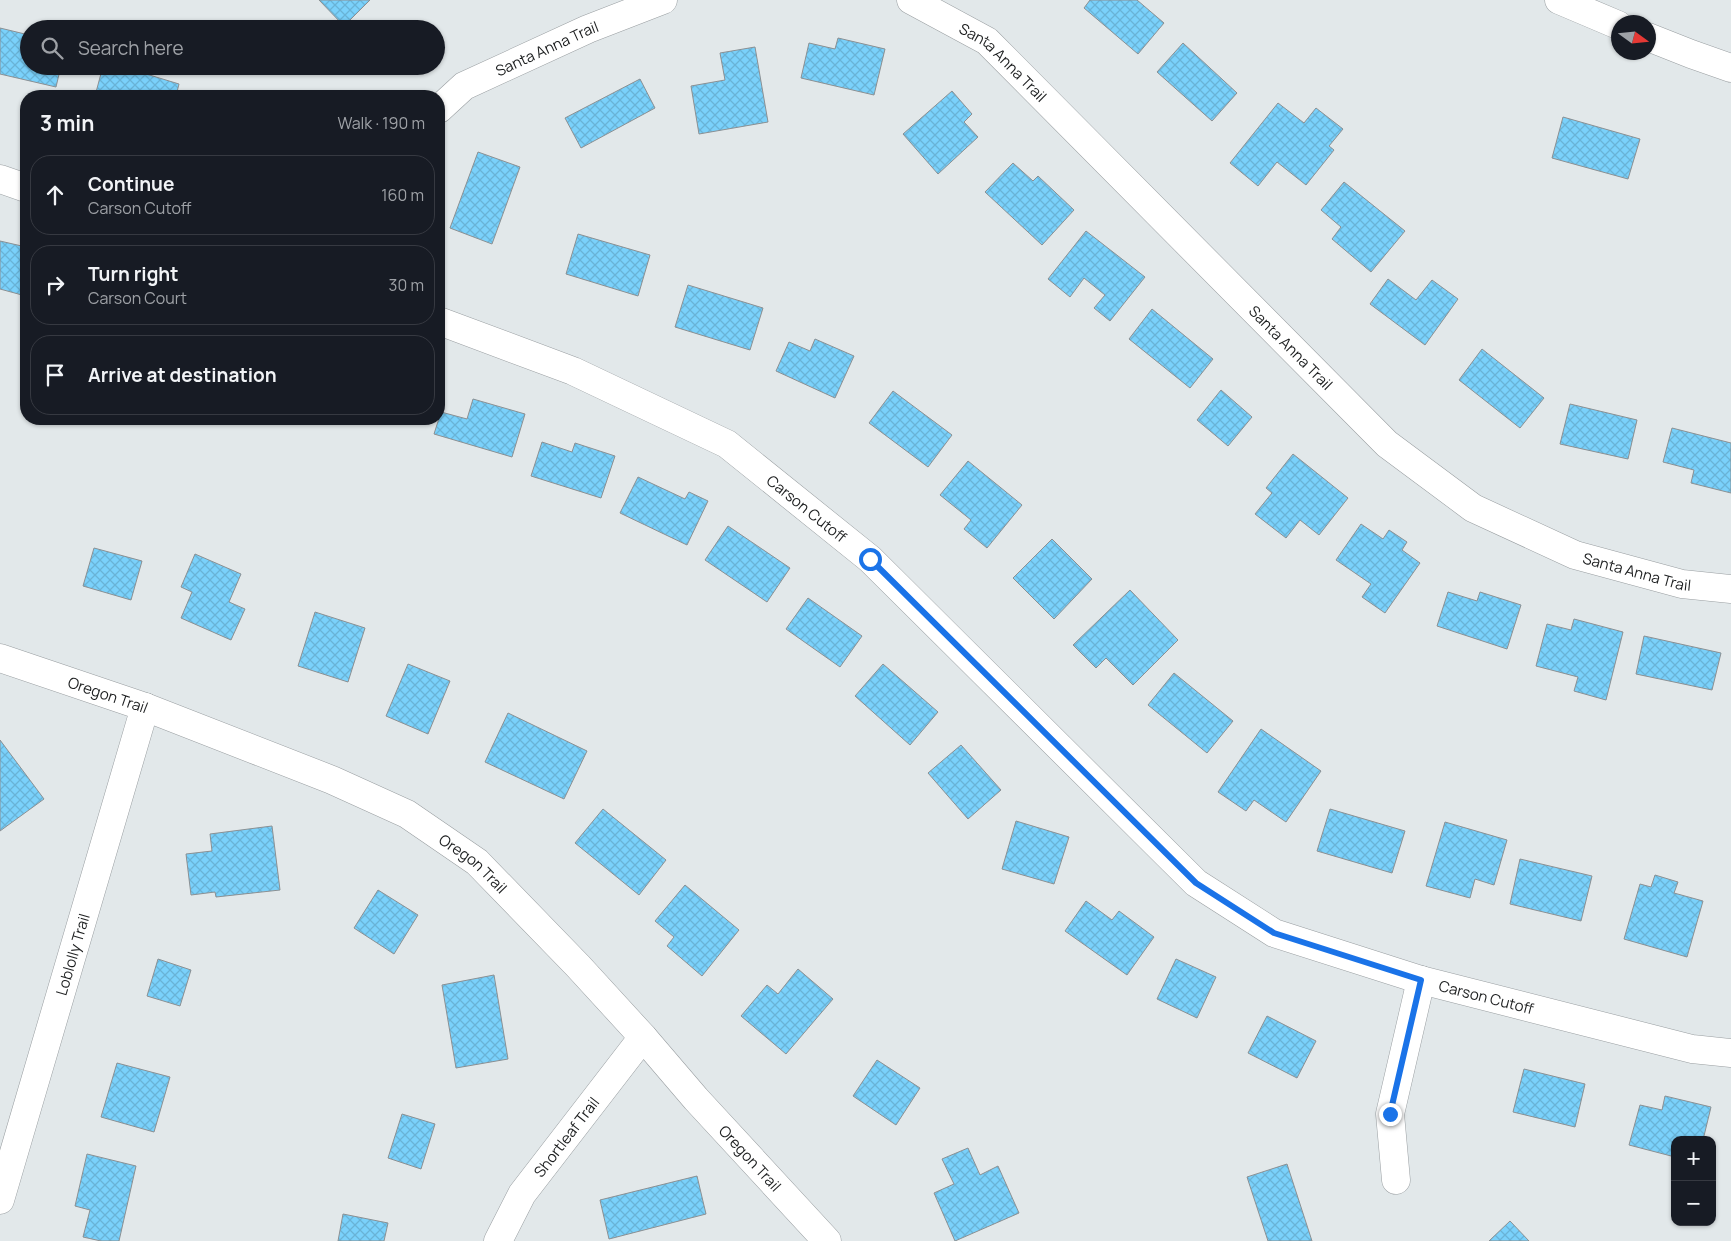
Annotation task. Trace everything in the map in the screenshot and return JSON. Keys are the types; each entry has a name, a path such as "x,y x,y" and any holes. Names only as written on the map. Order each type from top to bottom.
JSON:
{"street":[{"name":"Santa Anna Trail","path":"445,103 464,86 588,29 663,0"},
{"name":"Santa Anna Trail","path":"911,0 988,41 1386,444 1473,508 1575,555 1682,584 1731,589"},
{"path":"1559,0 1611,22"},
{"path":"1656,40 1731,68"},
{"path":"0,180 20,186"},
{"name":"Carson Cutoff","path":"445,323 573,370 727,444 870,559 1196,883 1274,933 1421,980 1692,1049 1731,1053"},
{"name":"Oregon Trail","path":"0,658 145,707 332,780 407,814 477,862 578,966 643,1037 696,1099 827,1241"},
{"name":"Loblolly Trail","path":"0,1200 145,707"},
{"path":"1396,1180 1390,1114 1421,980"},
{"name":"Shortleaf Trail","path":"498,1241 522,1194 643,1037"}],"building":[{"path":"319,0 370,0 350,20 338,20"},
{"path":"1090,0 1137,0 1164,23 1138,54 1084,8"},
{"path":"0,28 20,33 20,75 59,75 56,87 0,74"},
{"path":"838,38 885,49 874,95 801,78 809,43 835,49"},
{"path":"1183,43 1237,93 1212,121 1157,72"},
{"path":"755,47 768,122 699,134 691,86 725,80 720,53"},
{"path":"101,75 150,75 179,84 178,90 97,90"},
{"path":"640,79 655,108 581,148 565,118"},
{"path":"952,91 972,114 964,122 978,137 938,174 903,134"},
{"path":"1278,103 1304,123 1316,108 1343,129 1329,146 1334,150 1306,185 1277,162 1258,186 1230,163"},
{"path":"1563,117 1640,139 1628,179 1552,158"},
{"path":"478,152 520,167 492,244 450,228"},
{"path":"1013,163 1033,181 1038,176 1074,210 1042,245 985,192"},
{"path":"1344,182 1405,231 1371,272 1332,239 1341,227 1321,210"},
{"path":"1086,231 1145,277 1110,321 1094,308 1105,295 1084,278 1070,297 1048,279"},
{"path":"578,234 650,255 638,296 566,274"},
{"path":"0,241 20,246 20,294 0,289"},
{"path":"1388,279 1416,300 1432,280 1458,299 1425,345 1370,304"},
{"path":"688,285 763,308 750,350 675,327"},
{"path":"1152,309 1213,359 1190,388 1129,339"},
{"path":"815,339 854,356 835,398 776,371 789,342 810,351"},
{"path":"1482,349 1544,398 1520,428 1459,380"},
{"path":"1221,390 1252,417 1228,446 1197,420"},
{"path":"893,391 952,435 928,467 869,423"},
{"path":"473,399 525,414 512,457 434,434 437,425 445,425 445,413 467,419"},
{"path":"1570,404 1637,420 1628,459 1560,444"},
{"path":"1672,428 1731,443 1731,493 1691,483 1694,470 1663,462"},
{"path":"542,442 572,452 575,443 615,456 601,498 531,476"},
{"path":"1293,454 1348,498 1319,535 1300,520 1286,538 1255,514 1272,493 1266,488"},
{"path":"968,461 1022,505 987,548 964,529 971,520 940,495"},
{"path":"638,477 685,499 689,492 708,501 687,545 620,513"},
{"path":"1361,524 1383,539 1389,530 1407,542 1402,550 1420,563 1385,613 1362,597 1371,584 1336,560"},
{"path":"728,526 790,568 767,602 705,560"},
{"path":"1052,539 1092,579 1054,619 1013,578"},
{"path":"94,548 142,561 131,600 83,586"},
{"path":"195,554 241,574 229,602 245,609 231,640 181,618 192,592 181,587"},
{"path":"1130,590 1178,640 1133,685 1106,658 1096,668 1073,645"},
{"path":"1448,592 1477,601 1480,592 1521,605 1507,649 1437,626"},
{"path":"808,598 862,636 840,667 786,629"},
{"path":"315,612 365,628 348,682 298,666"},
{"path":"1574,619 1623,632 1606,700 1574,691 1578,677 1536,666 1547,624 1571,630"},
{"path":"1644,636 1721,653 1712,690 1636,674"},
{"path":"408,664 450,681 428,734 386,716"},
{"path":"883,664 938,712 910,745 855,696"},
{"path":"1174,673 1233,721 1207,753 1148,705"},
{"path":"508,713 587,751 564,799 485,762"},
{"path":"1261,729 1321,771 1286,822 1254,800 1246,811 1218,792"},
{"path":"0,740 44,799 0,831"},
{"path":"961,745 1001,790 968,819 928,773"},
{"path":"603,809 666,860 639,895 575,843"},
{"path":"1330,809 1405,831 1392,873 1317,851"},
{"path":"1016,821 1069,837 1054,884 1002,869"},
{"path":"1445,822 1507,840 1494,885 1475,879 1470,898 1426,886"},
{"path":"272,826 280,890 216,897 215,892 191,895 186,854 212,851 210,834"},
{"path":"1520,859 1592,876 1581,921 1510,904"},
{"path":"1655,875 1678,882 1674,893 1703,901 1687,957 1624,939 1640,884 1651,887"},
{"path":"685,885 739,930 702,976 667,946 674,937 655,921"},
{"path":"378,890 418,915 394,954 354,928"},
{"path":"1086,901 1112,920 1119,911 1154,937 1127,975 1065,931"},
{"path":"158,959 191,970 180,1006 147,996"},
{"path":"1176,959 1216,977 1197,1018 1157,999"},
{"path":"798,969 833,999 786,1054 741,1016 767,985 778,994"},
{"path":"494,975 508,1059 456,1068 442,985"},
{"path":"1267,1016 1316,1041 1297,1078 1248,1053"},
{"path":"877,1060 920,1088 896,1125 853,1096"},
{"path":"117,1063 170,1077 154,1132 101,1117"},
{"path":"1524,1069 1585,1084 1575,1127 1513,1112"},
{"path":"1665,1096 1711,1107 1704,1136 1671,1136 1671,1156 1629,1145 1640,1105 1662,1110"},
{"path":"402,1114 435,1124 421,1169 388,1158"},
{"path":"968,1148 980,1175 998,1166 1019,1213 955,1241 934,1193 954,1184 942,1159"},
{"path":"87,1154 136,1166 119,1241 101,1241 83,1237 90,1210 75,1206"},
{"path":"1287,1164 1312,1241 1268,1241 1247,1177"},
{"path":"697,1176 706,1214 609,1239 600,1200"},
{"path":"343,1214 388,1223 384,1241 338,1241"},
{"path":"1510,1221 1529,1241 1489,1241"}],"route":[{"path":"870,559 1196,883 1274,933 1421,980 1390,1114"}]}
